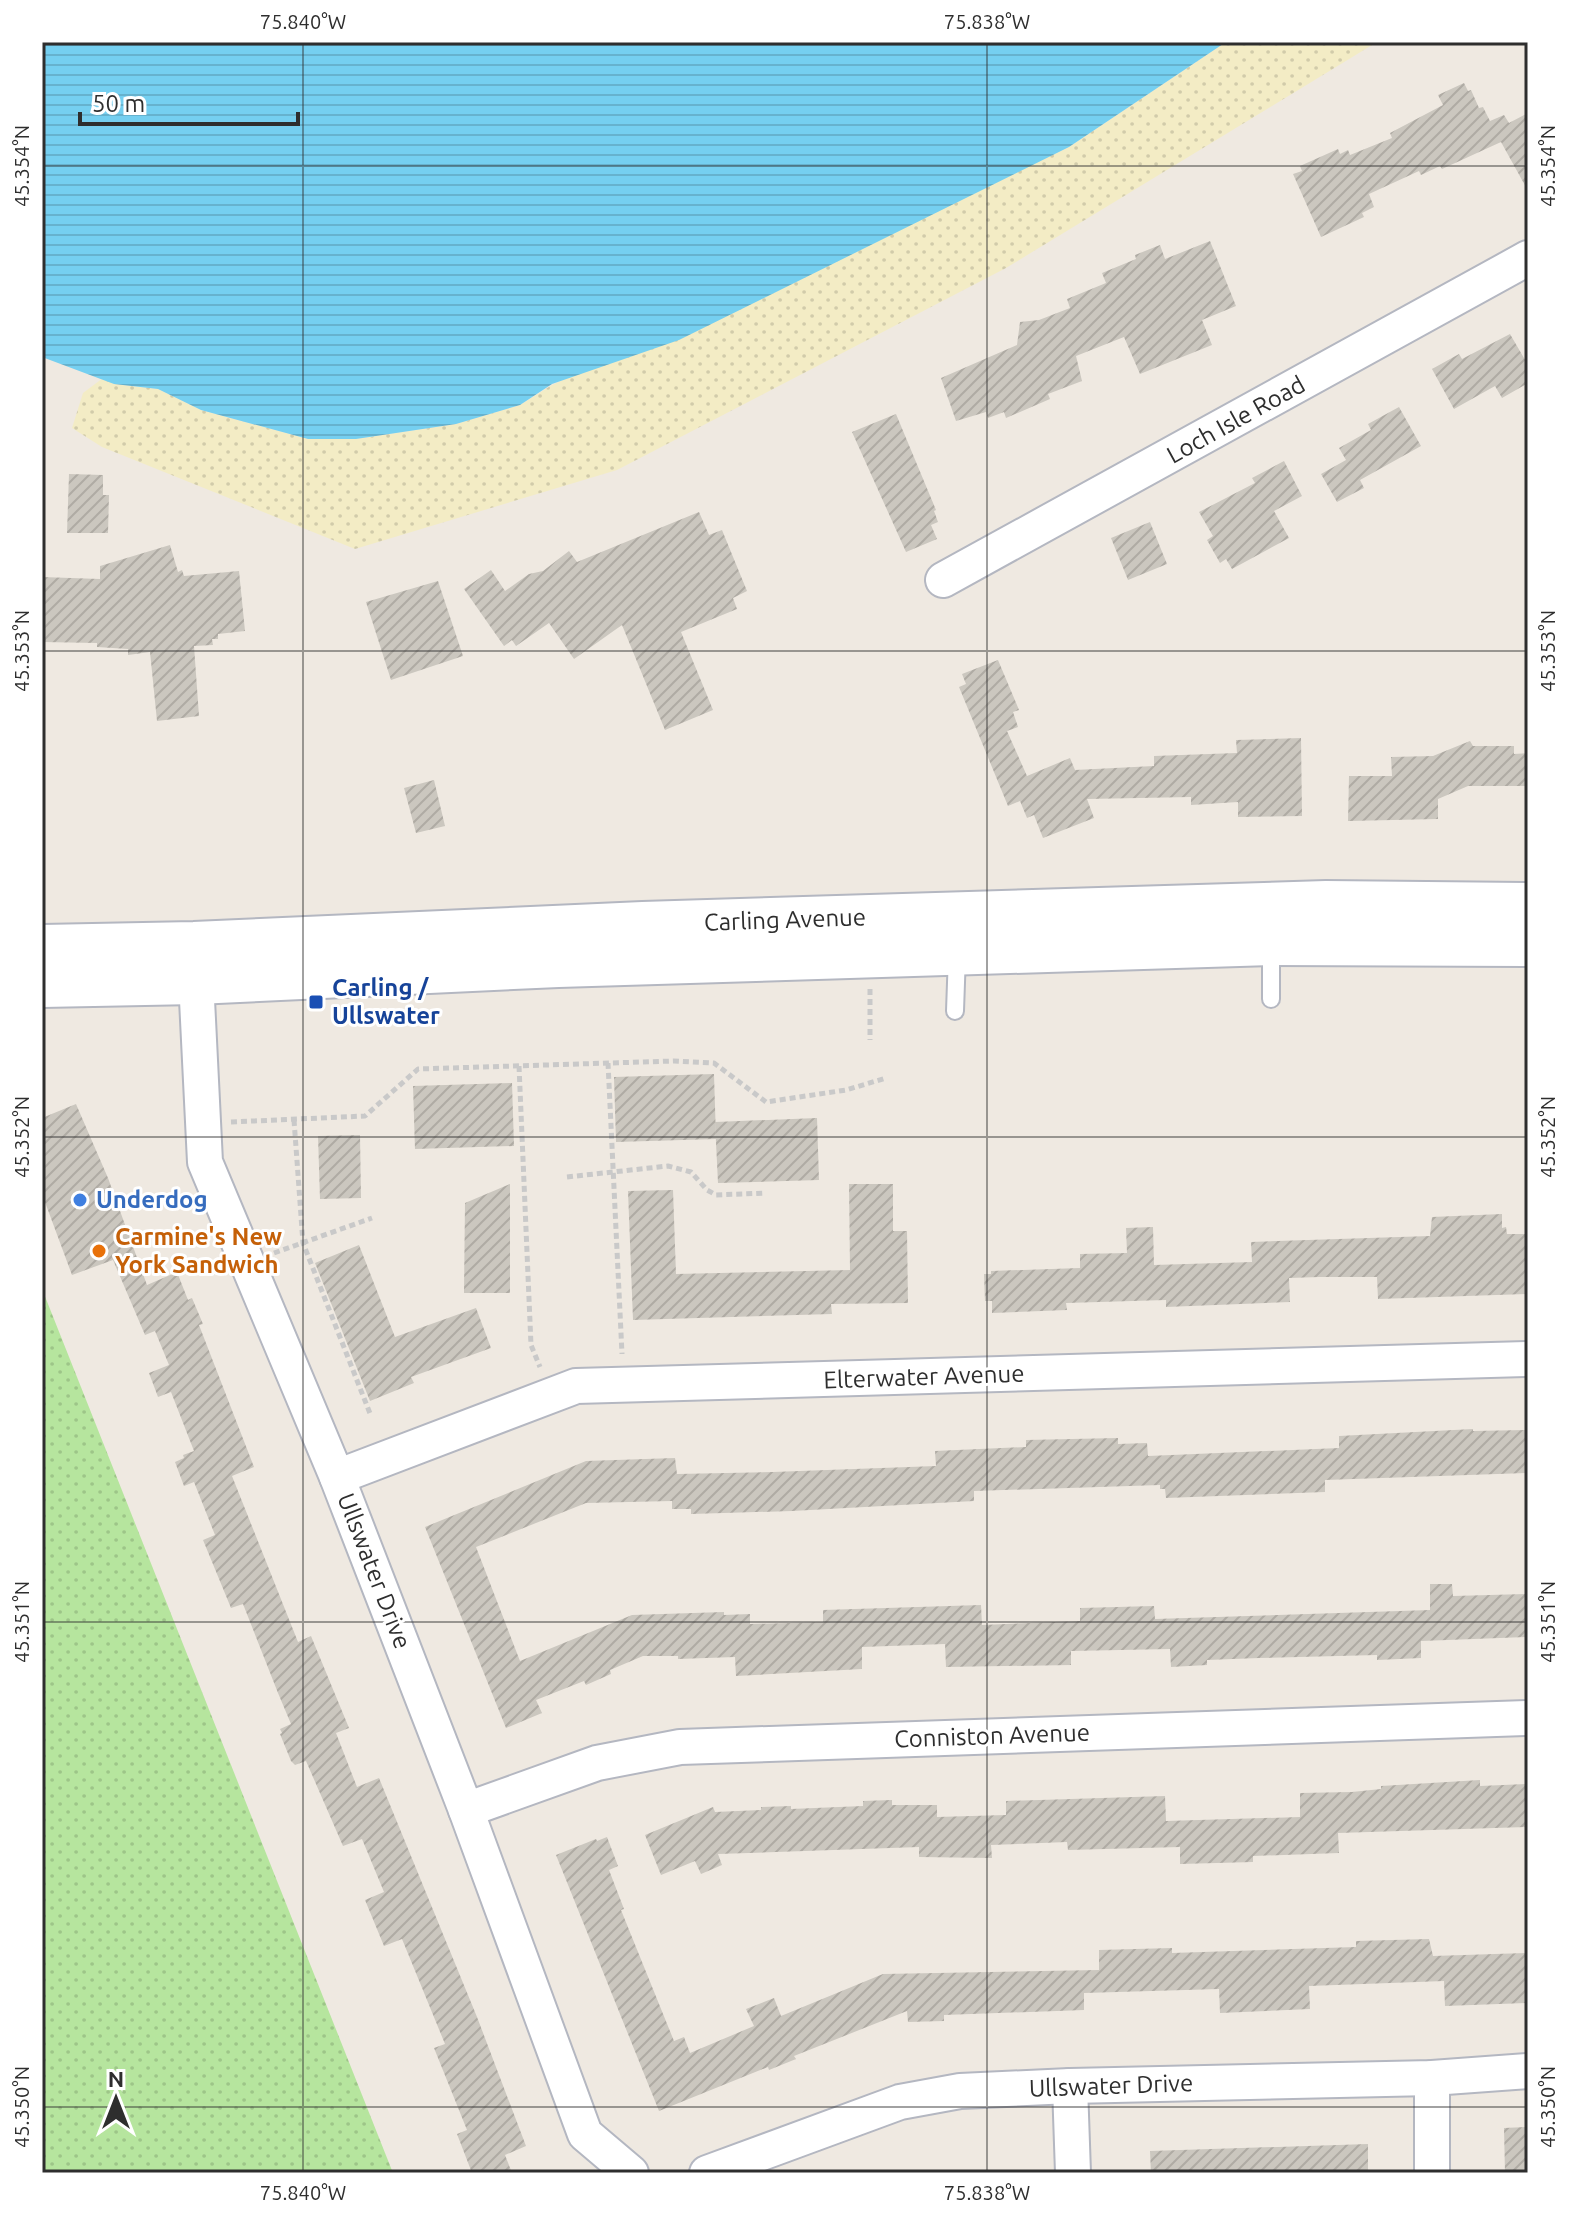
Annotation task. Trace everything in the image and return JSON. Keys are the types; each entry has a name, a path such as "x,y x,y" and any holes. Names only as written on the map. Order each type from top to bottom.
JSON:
{"main road":[{"name":"Carling Avenue","path":"42,985 195,963 643,924 1326,903 1528,905"},
{"name":"Carling Avenue","path":"42,947 195,963 558,965 1271,943 1528,944"}],"street":[{"name":"Loch Isle Road","path":"943,580 1528,258"},
{"name":"Ullswater Drive","path":"195,963 205,1162 337,1477 466,1810 585,2134 631,2173"},
{"name":"Elterwater Avenue","path":"337,1477 576,1386 1528,1359"},
{"name":"Conniston Avenue","path":"466,1810 597,1763 680,1747 1528,1718"},
{"name":"Ullswater Drive","path":"707,2173 900,2102 960,2091 1432,2078 1528,2071"},
{"path":"1432,2078 1432,2173"},
{"path":"1070,2086 1073,2173"}],"lane":[{"path":"1271,943 1271,999"},
{"path":"955,1011 958,952"}],"path":[{"path":"870,988 870,1040"},
{"path":"608,1063 624,1385"},
{"path":"202,1123 365,1116 418,1069 714,1063 766,1102 846,1090 886,1078"},
{"path":"519,1066 531,1345 552,1394"},
{"path":"294,1120 303,1243 371,1416"},
{"path":"567,1177 668,1166 691,1172 707,1190 716,1195 766,1193"},
{"path":"247,1262 372,1218"}],"green space":[{"path":"42,1289 48,1304 393,2173 42,2173"}],"sand":[{"path":"1226,42 1377,42 1006,268 617,470 355,549 102,447 72,428 83,393 103,378 114,384 158,389 201,410 308,439 356,439 456,424 520,405 552,385 930,214 1069,147"}],"water":[{"path":"42,42 1226,42 1069,147 679,340 552,384 520,405 456,424 356,439 308,439 201,410 158,389 114,384 42,357"}],"building":[{"path":"1464,83 1490,121 1504,115 1509,123 1528,113 1528,191 1501,142 1442,169 1440,166 1421,175 1419,171 1369,194 1374,207 1362,213 1364,217 1321,237 1293,174 1302,171 1300,166 1338,149 1340,154 1348,150 1350,155 1392,138 1390,133 1443,105 1438,95"},
{"path":"1210,241 1236,306 1202,320 1212,345 1140,374 1124,337 1076,356 1082,381 1048,394 1050,399 1006,418 1004,412 988,418 986,412 956,421 941,378 1017,345 1020,322 1039,320 1070,308 1067,299 1106,283 1102,273 1136,259 1135,255 1160,245 1165,259"},
{"path":"1510,334 1528,365 1528,383 1502,398 1495,386 1454,409 1432,369 1459,354 1462,359"},
{"path":"1399,407 1421,446 1360,480 1364,488 1337,502 1321,474 1346,460 1339,448 1371,430 1368,424"},
{"path":"896,414 936,510 938,522 931,525 937,539 906,552 852,432"},
{"path":"1284,461 1302,496 1274,511 1289,538 1232,569 1226,559 1220,563 1207,540 1213,536 1199,512 1255,483 1252,478"},
{"path":"69,474 103,475 103,495 109,495 108,533 67,533"},
{"path":"699,512 709,535 722,530 747,591 733,598 737,609 681,632 713,710 665,730 622,625 574,659 549,623 516,646 512,640 504,646 464,589 491,570 505,591 529,574 543,571 569,551 577,562"},
{"path":"1150,522 1167,564 1128,580 1111,538"},
{"path":"170,545 178,572 182,570 184,576 239,571 245,631 218,634 218,639 212,639 213,645 194,646 199,716 157,721 150,652 128,655 128,649 97,647 97,643 42,642 42,577 100,579 100,566"},
{"path":"438,581 463,656 391,680 366,602"},
{"path":"998,660 1019,710 1013,712 1018,727 1007,731 1027,776 1070,758 1075,770 1154,766 1154,756 1237,753 1236,740 1301,738 1302,816 1238,817 1238,802 1191,805 1191,797 1087,799 1094,818 1043,838 1034,815 1027,818 1020,801 1008,806 959,687 966,684 962,674"},
{"path":"1470,741 1473,746 1514,746 1514,754 1528,753 1528,786 1468,786 1438,799 1438,819 1348,821 1349,776 1392,776 1391,757 1433,756"},
{"path":"434,780 445,826 416,833 404,788"},
{"path":"714,1074 716,1139 616,1142 614,1077"},
{"path":"512,1083 514,1146 415,1149 413,1086"},
{"path":"76,1104 108,1178 147,1285 177,1272 188,1300 192,1298 203,1324 199,1325 254,1467 232,1476 298,1642 311,1636 349,1728 336,1733 357,1787 379,1778 477,2017 526,2146 505,2155 512,2173 472,2173 457,2134 467,2130 434,2048 445,2044 402,1939 384,1946 365,1900 384,1892 362,1839 343,1846 306,1761 295,1765 291,1761 280,1729 291,1724 243,1604 231,1608 203,1540 215,1535 194,1482 184,1486 175,1462 194,1451 171,1392 158,1397 149,1373 169,1365 155,1331 145,1335 113,1260 72,1275 42,1194 42,1118"},
{"path":"817,1118 819,1180 718,1183 715,1122"},
{"path":"360,1135 361,1198 320,1199 318,1136"},
{"path":"510,1184 510,1293 464,1293 465,1203"},
{"path":"849,1184 893,1184 893,1231 907,1231 908,1303 831,1304 832,1314 633,1320 628,1191 673,1190 676,1274 850,1270"},
{"path":"1502,1214 1502,1228 1506,1227 1507,1234 1528,1234 1528,1294 1378,1299 1377,1277 1319,1277 1289,1278 1290,1302 1166,1307 1166,1300 1066,1303 1067,1310 992,1313 992,1301 985,1301 984,1274 991,1274 991,1271 1080,1268 1080,1254 1127,1253 1126,1228 1153,1227 1154,1265 1252,1262 1251,1242 1430,1236 1432,1217"},
{"path":"359,1245 395,1337 476,1308 491,1348 411,1377 414,1383 370,1401 315,1263"},
{"path":"1473,1429 1528,1430 1528,1473 1325,1480 1325,1492 1166,1498 1165,1489 1160,1489 1160,1485 974,1491 974,1501 792,1511 691,1514 691,1509 672,1509 672,1501 586,1503 476,1547 520,1661 632,1615 724,1612 724,1615 750,1614 750,1624 823,1622 823,1610 981,1605 982,1625 1080,1621 1080,1608 1154,1606 1155,1619 1430,1610 1430,1584 1452,1584 1453,1596 1528,1594 1528,1637 1421,1641 1421,1658 1377,1660 1377,1655 1259,1658 1207,1660 1207,1665 1171,1667 1170,1649 1071,1651 1071,1665 946,1667 945,1644 862,1647 862,1669 736,1676 735,1657 678,1659 678,1656 643,1656 610,1670 611,1674 586,1685 584,1681 536,1700 542,1713 506,1728 425,1527 586,1461 675,1458 677,1474 773,1472 936,1466 935,1451 1026,1447 1026,1440 1118,1438 1118,1444 1147,1443 1148,1456 1339,1448 1339,1436"},
{"path":"1480,1780 1480,1786 1528,1784 1528,1827 1338,1833 1339,1853 1253,1856 1253,1862 1180,1864 1180,1847 1068,1850 1067,1842 991,1845 992,1858 919,1857 919,1847 718,1854 722,1865 701,1874 695,1861 661,1875 645,1835 713,1807 715,1812 761,1810 761,1807 863,1806 863,1801 892,1800 892,1805 937,1805 937,1817 1006,1815 1006,1801 1165,1796 1166,1821 1300,1817 1300,1793 1352,1792 1381,1789 1381,1786"},
{"path":"607,1837 618,1866 609,1870 624,1909 621,1910 674,2041 684,2037 690,2053 754,2026 746,2009 774,1998 781,2016 883,1974 1099,1970 1099,1950 1172,1948 1172,1953 1356,1947 1356,1941 1429,1939 1433,1956 1528,1953 1528,2003 1445,2006 1444,1981 1309,1986 1310,2009 1220,2013 1219,1989 1084,1993 1084,2010 944,2015 944,2021 908,2022 907,2011 794,2056 796,2059 769,2070 768,2067 659,2111 556,1855"},
{"path":"1528,2127 1528,2173 1505,2173 1504,2128"},
{"path":"1368,2144 1368,2173 1151,2173 1150,2151"}],"place":[{"name":"Carling / Ullswater","path":"316,1002"},
{"name":"Underdog","path":"80,1200"},
{"name":"Carmine's New York Sandwich","path":"99,1251"}]}
